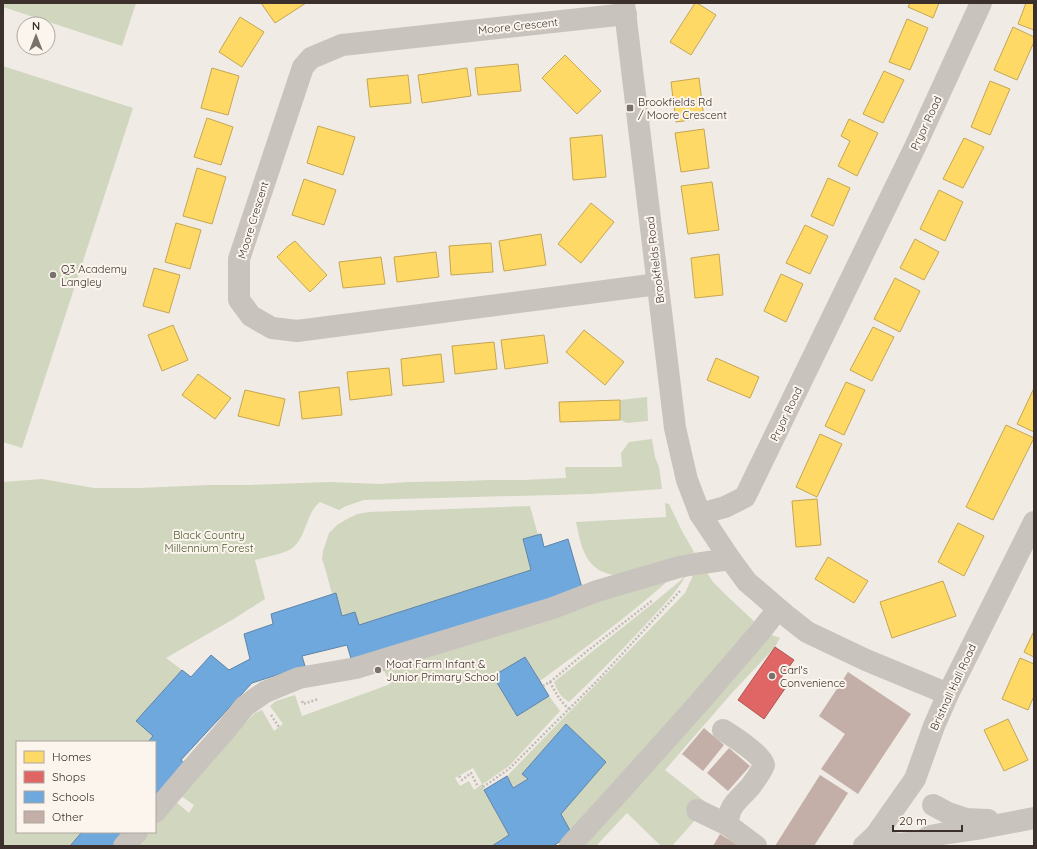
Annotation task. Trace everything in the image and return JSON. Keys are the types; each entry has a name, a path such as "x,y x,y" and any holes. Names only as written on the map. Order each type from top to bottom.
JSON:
{"street":[{"name":"Pryor Road","path":"700,514 725,507 746,497 916,147 981,3"},
{"name":"Brookfields Road","path":"625,9 676,435 686,480 700,514"},
{"name":"Moore Crescent","path":"625,9 342,45 311,58 303,67 239,259 239,300 251,316 272,328 297,331 658,284"},
{"path":"700,514 747,582 808,632 866,660 948,694"},
{"name":"Bristnall Hall Road","path":"870,841 915,779 934,726 948,694 1034,522"},
{"path":"156,811 245,706 266,692 299,678 356,668 553,608 597,591 680,567 730,559"},
{"path":"570,846 698,704 760,632 778,608"},
{"path":"723,730 754,752 764,763 762,771 732,807 728,817 728,825"},
{"path":"915,779 923,786 930,797 935,812 935,826 923,841"},
{"path":"933,805 948,813 966,818 996,820 1029,819"},
{"path":"697,810 728,825 756,846"},
{"path":"870,841 897,844 923,841 1029,819"},
{"path":"124,846 136,833"}],"path":[{"path":"483,787 509,769 600,678 687,583 695,564"},
{"path":"543,686 658,596"},
{"path":"550,682 555,692 569,708"},
{"path":"459,776 462,780 471,773 478,787"}],"green space":[{"path":"3,3 136,3 122,46 56,24 56,16 30,16 3,7"},
{"path":"3,66 133,108 22,448 3,442"},
{"path":"647,397 648,421 627,423 620,420 620,400"},
{"name":"Black Country Millennium Forest","path":"652,439 655,457 659,467 662,489 590,494 364,500 339,510 320,502 311,513 300,539 291,549 279,554 255,560 265,599 166,658 182,670 136,721 153,736 149,741 16,741 16,833 81,833 70,846 3,846 3,482 42,479 94,488 139,488 329,482 380,484 566,478 565,467 622,467 621,453 629,442"},
{"path":"665,503 669,504 694,552 687,557 617,576 605,573 593,565 585,554 576,522 666,517"},
{"path":"530,506 538,535 523,539 531,570 359,625 355,612 342,616 336,593 332,594 322,559 329,533 337,525 347,519 357,514 369,512"},
{"path":"696,569 707,573 713,582 757,624 572,834 561,814 606,762 566,724 522,774 528,779 513,788 507,776 685,593"},
{"path":"686,575 674,594 663,606 569,702 561,696 554,682"},
{"path":"671,578 590,644 540,681 525,657 493,676 517,716 549,696 560,711 509,766 483,784 484,790 509,835 492,846 132,846 145,833 156,833 156,822 176,802 189,813 194,805 181,796 240,728 255,713 262,710 274,731 283,724 270,706 276,701 295,695 302,716 390,684 383,668","holes":["473,768 482,784 474,790 469,781 460,786 455,778"]},
{"path":"769,634 780,638 775,647 731,694 665,770 708,804 672,846 661,846 627,813 596,846 578,846"}],"building: Homes":[{"path":"261,3 306,3 275,23"},
{"path":"695,3 716,15 691,55 670,42"},
{"path":"910,3 939,3 933,18 908,7"},
{"path":"1026,3 1034,3 1034,30 1018,24"},
{"path":"240,17 264,32 242,67 219,52"},
{"path":"907,19 928,28 910,70 889,62"},
{"path":"1013,27 1034,37 1034,42 1017,80 994,70"},
{"path":"565,55 601,91 577,114 542,78"},
{"path":"518,64 521,91 478,95 475,68"},
{"path":"212,68 239,76 228,115 201,108"},
{"path":"467,68 471,96 422,103 418,75"},
{"path":"884,71 904,80 883,123 863,114"},
{"path":"408,75 411,103 370,107 367,79"},
{"path":"699,78 704,118 676,122 671,82"},
{"path":"990,81 1010,89 990,135 971,127"},
{"path":"207,118 233,127 221,165 194,157"},
{"path":"849,119 878,133 857,176 838,166 850,141 841,136"},
{"path":"318,126 355,137 343,175 307,163"},
{"path":"704,129 709,168 681,172 675,133"},
{"path":"602,135 606,177 573,180 570,138"},
{"path":"964,138 984,147 963,188 943,179"},
{"path":"197,168 226,177 212,224 183,216"},
{"path":"828,178 850,188 833,226 811,216"},
{"path":"304,179 336,190 324,225 292,215"},
{"path":"712,182 719,230 688,234 681,186"},
{"path":"939,190 963,202 945,241 920,229"},
{"path":"591,203 614,222 581,263 558,244"},
{"path":"176,223 201,230 190,269 165,262"},
{"path":"805,225 828,236 810,274 786,263"},
{"path":"541,234 546,265 504,271 499,241"},
{"path":"915,239 939,252 924,280 900,268"},
{"path":"295,241 327,275 310,292 277,257"},
{"path":"491,243 493,272 451,275 449,246"},
{"path":"436,252 439,277 397,282 394,257"},
{"path":"719,254 723,295 695,298 691,258"},
{"path":"381,257 385,284 343,288 339,262"},
{"path":"154,268 180,275 169,313 143,306"},
{"path":"781,274 803,284 786,322 764,311"},
{"path":"895,278 920,291 900,332 874,319"},
{"path":"173,325 188,360 162,371 148,335"},
{"path":"873,327 894,337 872,381 850,370"},
{"path":"584,330 624,362 605,385 566,352"},
{"path":"544,335 548,363 505,369 501,340"},
{"path":"494,342 497,369 455,374 452,346"},
{"path":"441,354 444,382 403,386 401,359"},
{"path":"716,358 759,377 750,398 707,380"},
{"path":"389,368 392,395 350,400 347,372"},
{"path":"198,374 231,398 215,419 182,395"},
{"path":"846,382 865,390 844,435 825,426"},
{"path":"339,387 342,415 302,419 299,392"},
{"path":"1034,388 1034,432 1017,424"},
{"path":"245,390 285,399 279,426 238,416"},
{"path":"620,400 620,420 560,422 559,402"},
{"path":"1006,425 1034,438 993,520 966,507"},
{"path":"820,434 842,444 817,497 796,487"},
{"path":"817,499 821,545 796,547 792,501"},
{"path":"958,523 984,536 964,576 938,562"},
{"path":"828,557 868,581 854,603 815,579"},
{"path":"943,581 956,616 892,638 880,602"},
{"path":"1034,631 1034,657 1024,652"},
{"path":"1020,658 1034,664 1034,696 1028,710 1002,699"},
{"path":"1008,719 1028,760 1004,771 984,730"}],"building: Shops":[{"path":"775,647 794,660 778,682 786,687 764,719 738,700"}],"building: Schools":[{"path":"541,534 544,547 568,539 583,591 352,662 347,645 302,656 305,666 252,683 181,760 188,766 156,802 156,741 149,741 153,736 136,721 182,670 191,677 211,655 229,670 250,659 244,634 273,624 271,614 336,593 342,616 355,612 359,625 531,570 523,539"},
{"path":"525,657 549,696 517,716 493,676"},
{"path":"566,724 606,762 561,814 572,834 553,846 492,846 509,835 484,790 507,776 513,788 528,779 522,774"},
{"path":"81,833 128,833 116,846 70,846"}],"building: Other":[{"path":"848,672 911,714 858,794 821,769 845,734 819,716"},
{"path":"704,728 724,745 703,771 682,754"},
{"path":"729,748 750,766 728,791 707,773"},
{"path":"820,775 848,793 814,846 775,846"},
{"path":"720,834 739,846 713,846"}],"place":[{"name":"Brookfields Rd / Moore Crescent","path":"630,108"},
{"name":"Q3 Academy Langley","path":"53,275"},
{"name":"Moat Farm Infant & Junior Primary School","path":"378,670"},
{"name":"Carl's Convenience","path":"772,676"}]}
